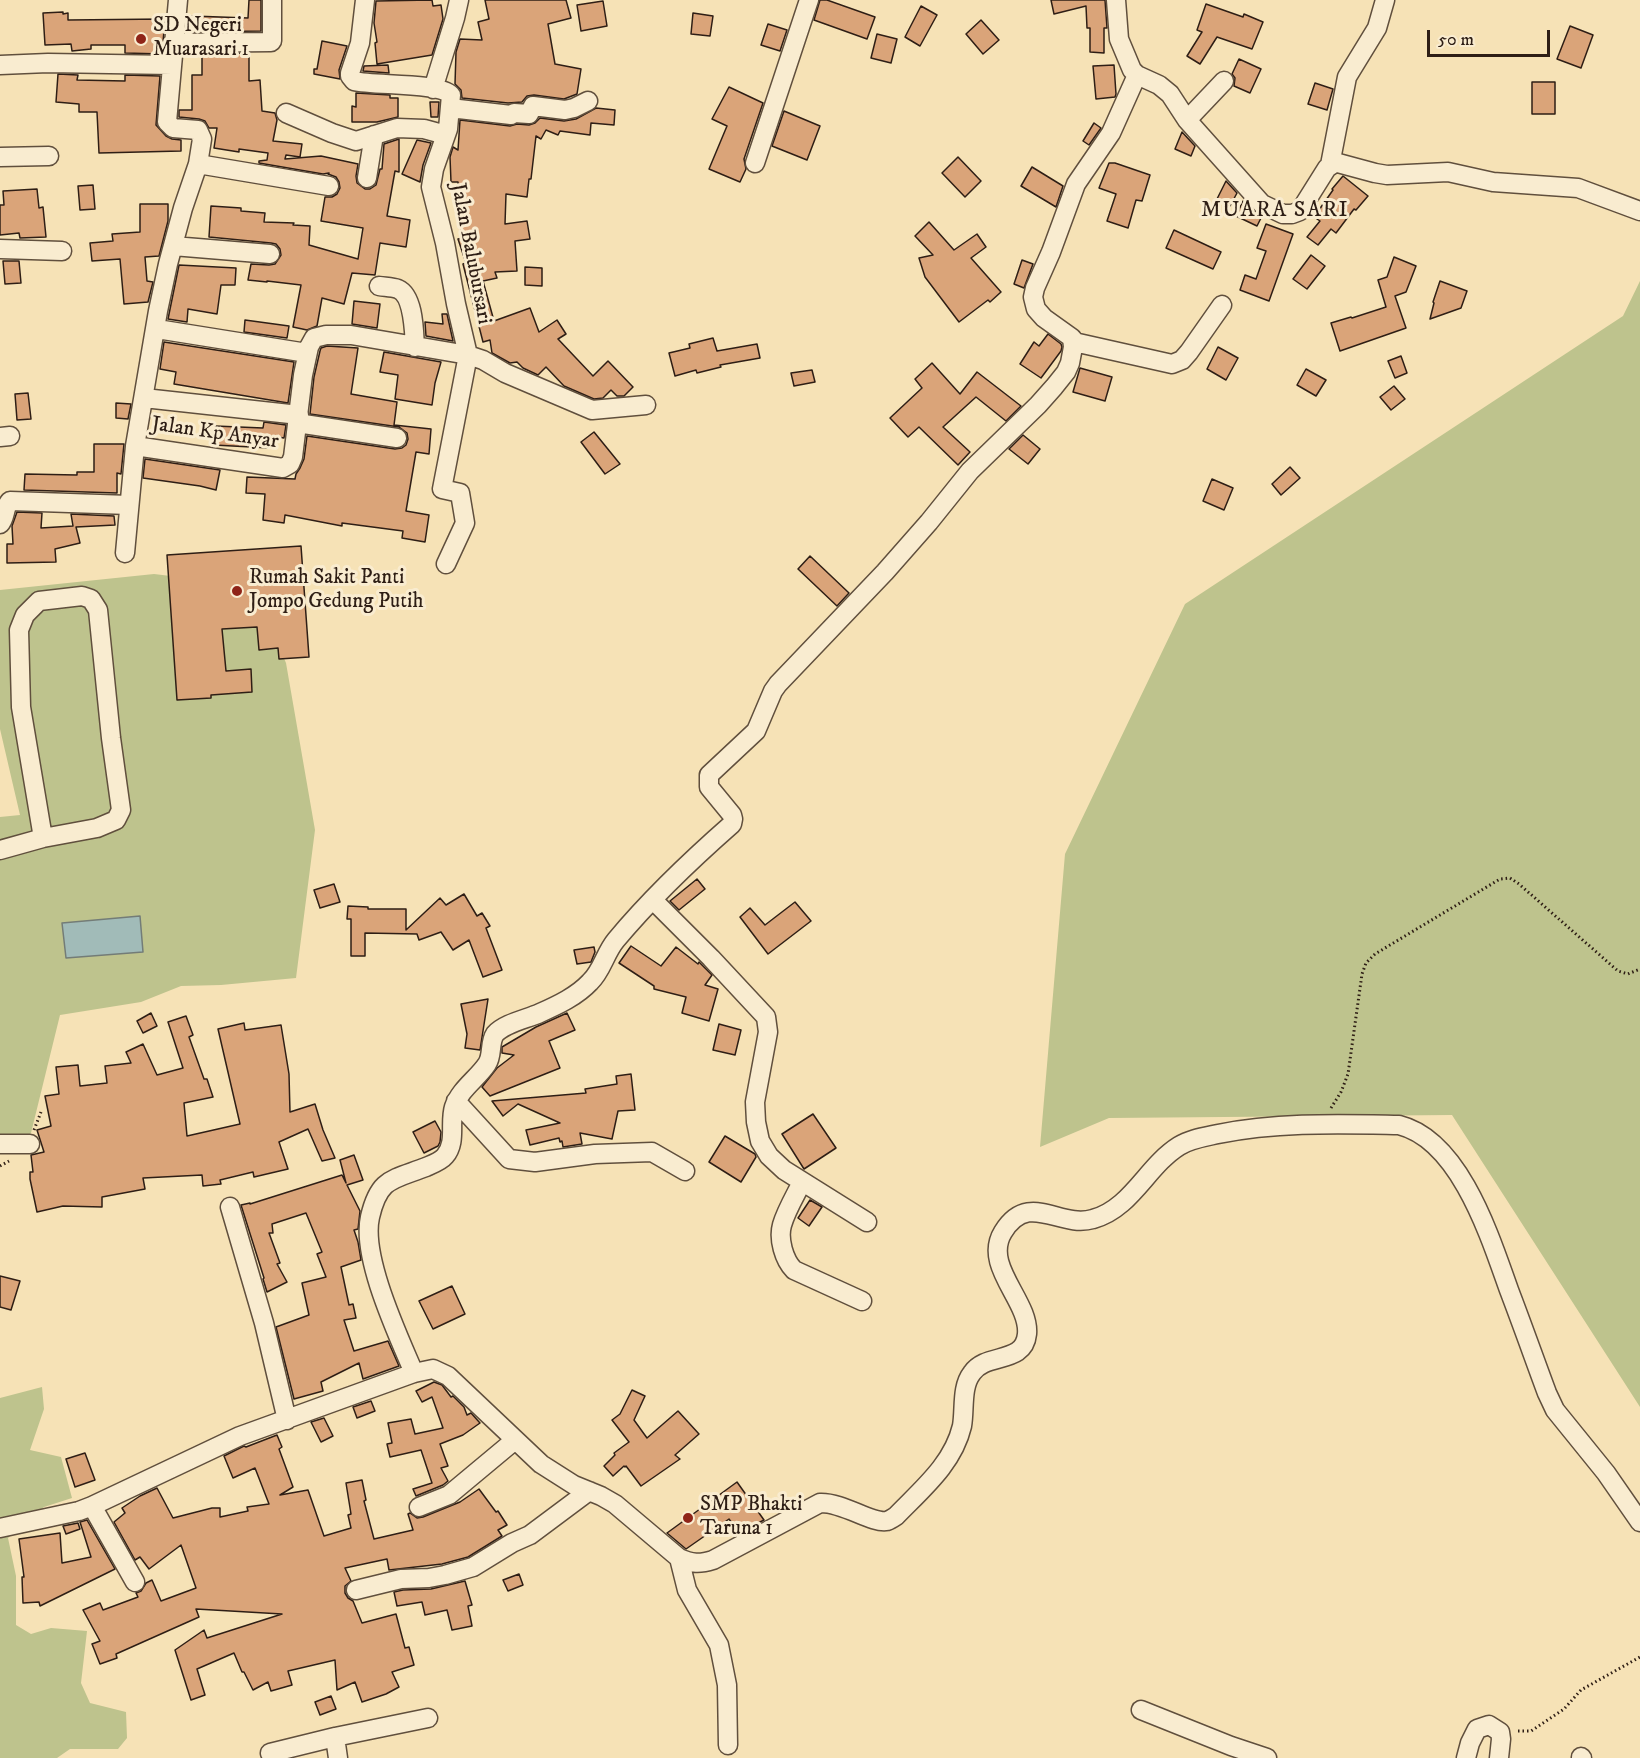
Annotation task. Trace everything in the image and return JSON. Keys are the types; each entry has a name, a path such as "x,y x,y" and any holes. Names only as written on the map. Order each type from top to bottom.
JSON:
{"street":[{"path":"124,553 135,446 160,302 183,208 198,164 202,139 200,132 196,129 173,128 167,122 178,0"},
{"path":"174,43 271,42 272,0"},
{"path":"365,0 360,43 350,73 354,81 445,91 450,93 450,108 511,115 515,112 529,114 533,106 565,110 588,101"},
{"path":"433,89 459,0"},
{"path":"755,163 809,0"},
{"path":"1116,0 1119,39 1128,62 1137,75 1165,89 1187,120 1258,199 1266,207 1283,214 1300,211 1330,165 1347,77 1377,28 1385,0"},
{"path":"0,65 48,63 172,65"},
{"path":"414,1373 388,1311 370,1247 369,1221 375,1199 387,1182 431,1165 445,1156 451,1143 452,1116 456,1101 469,1083 486,1066 495,1035 510,1025 572,997 592,981 609,949 653,900 733,822 732,815 709,787 708,779 712,771 756,731 778,684 885,572 929,522 969,471 1038,405 1066,372 1074,342 1036,309 1033,297 1035,288 1076,184 1111,133 1137,75"},
{"path":"1187,120 1224,81"},
{"name":"Jalan Balubursari","path":"450,108 447,135 434,169 431,187 446,243 456,304 468,355"},
{"path":"286,112 344,138 356,141 397,128 424,129 447,135"},
{"path":"367,178 374,135"},
{"path":"0,157 49,156"},
{"path":"1330,165 1338,163 1387,175 1448,172 1493,182 1578,188 1640,211"},
{"path":"198,164 329,186"},
{"path":"173,246 270,254"},
{"path":"0,249 62,251"},
{"path":"379,286 399,290 405,295 412,312 415,347"},
{"path":"1074,342 1172,364 1182,360 1189,352 1222,305"},
{"path":"157,329 307,353 314,338 326,335 361,336 468,355 592,410 646,405"},
{"name":"Jalan Kp Anyar","path":"135,446 283,468 290,464 293,457 307,353"},
{"path":"446,564 465,523 460,493 442,489 468,355"},
{"path":"144,398 298,419 398,438"},
{"path":"0,524 7,503 10,501 129,505"},
{"path":"0,850 43,838 103,826 116,820 121,810 111,738 99,610 91,599 82,596 39,601 25,615 19,630 21,706 43,838"},
{"path":"653,900 766,1017 768,1032 755,1102 760,1141 769,1156 784,1170 867,1222"},
{"path":"456,1101 509,1159 535,1162 595,1154 652,1152 685,1171"},
{"path":"3,1527 92,1506 240,1436 414,1373 433,1369 448,1376 541,1464 557,1475 615,1504 679,1558 690,1563 713,1560 820,1503 839,1505 878,1520 887,1521 896,1516 950,1459 962,1426 967,1382 971,1373 983,1362 1015,1354 1025,1342 1027,1333 1025,1318 1002,1272 998,1255 1000,1238 1014,1219 1030,1211 1040,1211 1081,1221 1093,1220 1118,1207 1161,1161 1181,1144 1228,1132 1279,1125 1319,1123 1399,1125 1410,1128 1430,1141 1453,1167 1467,1187 1484,1221 1555,1410 1613,1482 1640,1522"},
{"path":"0,1144 30,1144"},
{"path":"802,1182 782,1226 781,1242 786,1260 794,1270 862,1301"},
{"path":"230,1207 264,1323 287,1420"},
{"path":"419,1507 449,1495 461,1487 515,1440"},
{"path":"356,1590 401,1579 437,1577 473,1567 512,1543 530,1535 589,1491"},
{"path":"92,1506 135,1582"},
{"path":"679,1558 687,1590 719,1645 727,1685 728,1745"},
{"path":"1141,1710 1228,1752 1267,1758"},
{"path":"270,1753 428,1718"},
{"path":"1466,1758 1477,1729 1489,1725 1500,1732 1499,1751"},
{"path":"335,1737 338,1758"}],"path":[{"path":"1319,1123 1334,1105 1348,1074 1362,974 1366,963 1375,954 1500,879 1510,878 1519,884 1618,971 1628,974 1640,969"},
{"path":"1499,1751 1513,1732 1531,1731 1564,1709 1581,1690 1640,1657"}],"green space":[{"path":"1640,281 1640,1407 1452,1115 1109,1118 1040,1147 1065,854 1185,604 1623,316"},
{"path":"154,574 253,586 286,663 315,830 296,978 181,986 141,1002 60,1015 31,1133 22,1143 0,1142 0,817 20,815 0,729 0,590"},
{"path":"42,1387 44,1409 30,1450 61,1457 72,1498 44,1507 8,1538 16,1576 16,1625 31,1634 51,1628 87,1631 81,1683 90,1703 126,1712 127,1738 118,1749 70,1749 57,1758 0,1758 0,1398"}],"water":[{"path":"140,916 143,952 66,958 62,923"}],"building":[{"path":"249,0 261,0 261,31 192,32 192,16 248,18"},
{"path":"432,0 433,6 441,5 443,19 432,55 377,64 374,23 376,1"},
{"path":"485,0 566,0 571,18 548,24 555,64 581,69 577,94 564,99 534,95 527,96 522,102 508,103 462,98 461,90 455,84 456,52 460,39 482,40 478,22 489,19"},
{"path":"820,0 827,0 875,17 867,39 814,20"},
{"path":"1051,0 1105,0 1107,28 1104,28 1104,53 1090,52 1090,28 1087,28 1086,6 1054,14"},
{"path":"603,1 607,26 581,31 577,5"},
{"path":"1206,4 1243,17 1244,14 1263,22 1252,49 1217,37 1200,64 1187,56 1202,32 1197,30"},
{"path":"921,6 937,15 920,46 905,37"},
{"path":"63,12 63,14 68,13 68,20 165,19 162,54 125,53 125,45 91,45 91,49 72,51 71,44 45,45 43,13"},
{"path":"693,13 713,16 710,36 691,34"},
{"path":"981,20 999,40 983,54 966,34"},
{"path":"768,24 787,30 780,51 761,45"},
{"path":"1570,26 1593,35 1581,68 1557,59"},
{"path":"877,34 897,39 891,63 871,58"},
{"path":"322,41 347,46 339,70 340,79 314,74"},
{"path":"249,53 249,81 260,80 262,111 275,113 277,120 273,141 302,144 300,157 286,155 285,159 321,156 358,164 357,183 365,189 370,189 376,185 380,169 382,169 384,144 399,139 399,172 395,171 387,216 410,220 406,247 380,243 375,275 352,273 344,304 322,298 317,326 307,330 293,327 301,285 248,280 251,264 275,264 281,255 280,249 276,244 271,243 209,237 211,206 241,208 241,211 265,213 264,222 310,226 309,245 358,259 363,228 321,221 325,197 337,194 340,188 336,177 329,173 323,174 259,163 259,161 267,160 268,153 214,148 217,128 209,128 205,121 199,119 179,117 179,110 192,110 192,75 202,75 202,54"},
{"path":"1239,59 1261,69 1250,93 1234,86 1235,78 1232,74"},
{"path":"388,65 389,73 363,71 364,66"},
{"path":"1114,65 1115,97 1096,99 1093,66"},
{"path":"58,74 78,75 77,80 125,81 125,75 160,76 156,125 166,136 181,140 181,151 99,153 97,112 79,112 79,104 56,102"},
{"path":"1532,82 1555,82 1555,114 1532,114"},
{"path":"1315,83 1333,89 1327,110 1308,104"},
{"path":"729,87 763,103 744,159 746,169 740,182 709,169 727,126 712,119"},
{"path":"356,93 390,95 390,98 398,98 398,117 377,122 352,122 352,106 356,107"},
{"path":"430,102 439,102 438,117 431,117"},
{"path":"596,108 615,110 614,125 591,123 590,135 560,131 558,135 546,130 541,139 536,136 527,197 506,194 505,224 527,221 530,239 515,241 517,271 495,272 497,278 483,281 494,321 530,308 539,332 557,320 566,334 558,339 593,376 608,361 633,387 624,396 617,396 611,390 603,398 594,399 564,386 546,367 538,375 523,368 517,362 510,363 492,353 490,340 483,342 463,264 466,263 458,239 463,238 457,210 461,209 458,182 451,182 450,157 453,147 458,150 460,120 510,126 529,125 540,118 564,121 576,119"},
{"path":"784,111 820,126 807,160 772,146"},
{"path":"1094,123 1101,128 1089,145 1083,141"},
{"path":"1182,132 1195,146 1191,156 1175,149"},
{"path":"417,140 431,143 420,182 402,174"},
{"path":"958,157 981,181 965,197 942,173"},
{"path":"1109,163 1150,175 1142,201 1136,200 1128,228 1107,221 1116,194 1099,188"},
{"path":"1032,167 1063,186 1056,207 1021,186"},
{"path":"1343,176 1368,196 1356,210 1354,209 1336,233 1331,229 1318,245 1307,237 1320,221 1314,217"},
{"path":"1226,181 1237,193 1230,206 1217,199"},
{"path":"93,185 95,209 80,210 78,186"},
{"path":"37,189 39,208 43,207 46,237 20,238 19,233 0,235 0,205 4,205 3,191"},
{"path":"1243,201 1254,212 1262,216 1257,226 1236,216"},
{"path":"140,204 168,204 168,221 159,256 145,257 147,281 153,282 148,302 124,304 120,259 92,261 90,243 113,241 112,234 140,232"},
{"path":"929,222 954,250 977,234 986,247 971,258 1001,292 959,322 925,277 919,258 933,255 915,236"},
{"path":"1266,224 1293,234 1269,301 1240,290 1245,275 1256,279 1266,251 1257,248"},
{"path":"1174,230 1221,252 1213,269 1166,248"},
{"path":"1311,255 1325,266 1307,289 1293,279"},
{"path":"1394,257 1416,266 1406,292 1395,296 1406,328 1340,351 1331,323 1386,307 1378,280 1387,277"},
{"path":"1022,260 1033,264 1024,288 1014,284"},
{"path":"3,261 19,261 21,283 5,284"},
{"path":"179,265 236,268 235,285 221,285 217,314 188,309 187,322 168,319"},
{"path":"525,267 542,268 542,286 525,285"},
{"path":"1440,281 1467,291 1461,308 1430,319 1433,302"},
{"path":"354,301 380,304 377,328 352,324"},
{"path":"442,314 447,314 453,341 426,336 425,322 443,324"},
{"path":"245,320 289,326 287,338 244,332"},
{"path":"1048,334 1062,347 1041,378 1020,364 1034,342 1039,346"},
{"path":"713,338 717,351 757,344 760,358 675,376 669,353 690,348 689,344"},
{"path":"164,342 294,362 288,403 174,384 176,372 160,369"},
{"path":"327,346 358,348 351,394 397,402 394,425 431,429 429,454 416,452 406,511 429,515 425,542 402,538 403,531 342,523 342,526 285,515 284,523 263,520 265,494 246,493 247,477 295,479 304,459 307,436 395,449 406,445 407,433 399,427 310,414 314,377 320,351 321,348"},
{"path":"1218,347 1238,358 1226,380 1207,369"},
{"path":"384,352 441,362 432,405 395,399 398,375 380,372"},
{"path":"1401,356 1407,373 1395,378 1388,361"},
{"path":"932,363 960,394 977,372 1021,406 1006,421 976,397 943,427 970,452 958,465 919,427 908,437 890,418 922,388 915,379"},
{"path":"1080,368 1112,377 1105,401 1073,392"},
{"path":"1306,369 1326,380 1316,396 1297,385"},
{"path":"812,370 815,382 794,386 791,373"},
{"path":"1394,386 1405,399 1391,410 1380,397"},
{"path":"28,393 31,419 17,420 15,394"},
{"path":"116,403 131,404 128,419 116,418"},
{"path":"264,422 286,425 284,438 271,436 270,448 214,445 215,426 263,428"},
{"path":"594,432 620,464 605,474 581,442"},
{"path":"1023,435 1040,449 1028,464 1009,449"},
{"path":"94,444 124,444 121,474 117,473 117,493 24,490 25,474 77,475 77,472 94,472"},
{"path":"145,459 220,470 216,490 143,478"},
{"path":"1290,467 1300,478 1281,495 1272,484"},
{"path":"1212,479 1233,488 1224,510 1203,501"},
{"path":"17,512 42,513 41,528 73,526 71,514 114,516 115,525 76,527 80,543 55,549 56,562 7,563 7,544 13,544 12,526"},
{"name":"Rumah Sakit Panti Jompo Gedung Putih","path":"301,546 309,657 279,659 278,648 259,650 257,627 222,629 226,671 251,669 252,692 177,700 167,555"},
{"path":"810,556 849,593 837,606 798,569"},
{"path":"697,879 705,889 679,910 670,901"},
{"path":"334,884 340,902 320,908 314,890"},
{"path":"464,894 477,916 482,913 490,926 486,928 502,970 483,977 469,940 453,950 441,932 419,940 417,934 365,933 365,956 351,956 351,919 347,919 348,906 368,907 368,909 406,909 406,930 440,898 446,905"},
{"path":"795,902 811,921 768,954 740,917 750,908 765,925"},
{"path":"631,946 661,966 676,947 698,964 699,962 712,975 705,985 718,989 709,1021 682,1013 686,997 654,989 654,986 619,963"},
{"path":"594,947 595,952 591,962 577,964 574,950"},
{"path":"488,999 480,1050 465,1048 467,1034 461,1004"},
{"path":"151,1013 157,1026 143,1033 137,1021"},
{"path":"567,1013 575,1030 549,1041 560,1068 490,1096 482,1087 497,1068 514,1055 502,1053 502,1047 536,1027"},
{"path":"186,1016 193,1035 189,1037 213,1097 184,1103 187,1136 240,1124 218,1029 244,1023 245,1030 281,1025 289,1074 290,1112 315,1104 335,1158 322,1161 308,1129 279,1142 288,1169 254,1177 253,1172 220,1180 221,1184 203,1186 202,1175 143,1178 145,1189 102,1197 102,1207 63,1206 37,1212 30,1179 30,1172 33,1172 31,1155 44,1152 37,1130 51,1126 45,1096 59,1094 56,1067 78,1065 80,1086 107,1083 105,1066 131,1063 126,1052 143,1044 157,1075 183,1068 168,1022"},
{"path":"719,1024 741,1030 735,1055 713,1050"},
{"path":"631,1074 635,1110 618,1111 612,1139 580,1133 582,1144 563,1147 559,1138 530,1145 526,1130 560,1123 518,1104 503,1116 492,1101 586,1093 585,1089 617,1084 616,1076"},
{"path":"813,1114 836,1148 804,1169 782,1134"},
{"path":"435,1121 441,1132 440,1142 438,1146 424,1153 413,1132"},
{"path":"725,1136 755,1154 756,1157 741,1182 709,1162"},
{"path":"354,1155 363,1180 347,1185 360,1211 358,1229 354,1230 361,1260 341,1267 349,1305 353,1304 356,1318 344,1320 354,1351 388,1341 399,1366 363,1379 359,1363 321,1382 323,1391 294,1399 276,1327 309,1315 302,1283 326,1277 317,1254 322,1252 306,1213 272,1224 273,1233 269,1233 280,1263 277,1264 287,1282 267,1292 241,1205 342,1175 346,1183 340,1160"},
{"path":"810,1200 822,1207 809,1226 798,1218"},
{"path":"0,1276 20,1281 11,1310 0,1307"},
{"path":"452,1286 465,1314 433,1329 419,1301"},
{"path":"434,1382 442,1385 451,1397 453,1396 464,1407 467,1415 471,1413 480,1423 463,1435 440,1444 448,1466 441,1468 448,1481 416,1496 413,1489 432,1483 421,1450 390,1457 387,1444 392,1443 388,1423 411,1419 415,1434 443,1428 432,1397 422,1402 416,1391"},
{"path":"632,1390 645,1396 634,1420 647,1438 678,1411 699,1434 675,1455 680,1459 641,1486 626,1466 613,1476 604,1466 615,1455 614,1453 629,1442 612,1420 620,1414"},
{"path":"371,1401 375,1411 357,1418 353,1407"},
{"path":"324,1418 333,1436 321,1442 311,1422"},
{"path":"277,1435 282,1447 279,1449 293,1487 280,1495 308,1490 324,1536 351,1528 346,1483 362,1480 366,1500 364,1501 374,1539 413,1530 408,1514 417,1518 423,1517 460,1502 479,1489 507,1525 498,1530 502,1536 468,1557 442,1564 389,1570 387,1559 345,1568 351,1581 345,1586 345,1593 353,1601 362,1623 396,1614 405,1648 409,1647 414,1665 392,1672 399,1687 362,1702 355,1682 337,1690 335,1660 288,1671 292,1685 271,1691 268,1682 253,1690 234,1653 197,1669 205,1695 191,1700 175,1650 204,1630 207,1638 282,1614 196,1609 199,1617 116,1654 117,1658 100,1664 92,1644 100,1641 83,1610 100,1603 103,1610 138,1597 136,1593 152,1580 161,1601 196,1588 181,1545 149,1569 140,1557 135,1560 114,1522 125,1513 122,1508 157,1488 173,1518 212,1508 220,1508 220,1517 248,1511 247,1507 269,1504 255,1468 233,1478 224,1456 244,1446"},
{"path":"85,1453 95,1480 75,1487 66,1459"},
{"path":"737,1482 764,1520 739,1533 729,1519 686,1549 667,1533"},
{"path":"87,1520 115,1569 40,1606 39,1602 23,1603 22,1577 24,1577 19,1539 60,1533 62,1563 91,1557 80,1522"},
{"path":"78,1523 80,1529 66,1534 63,1526"},
{"path":"519,1574 523,1585 508,1591 503,1580"},
{"path":"465,1581 472,1605 468,1606 472,1626 452,1630 447,1610 425,1615 422,1602 397,1606 394,1592 431,1589"},
{"path":"331,1696 336,1709 320,1715 315,1702"}],"place":[{"name":"SD Negeri Muarasari 1","path":"141,39"},
{"name":"Rumah Sakit Panti Jompo Gedung Putih","path":"237,591"},
{"name":"SMP Bhakti Taruna 1","path":"688,1518"}],"district":[{"name":"MUARA SARI","path":"1275,211"}]}
